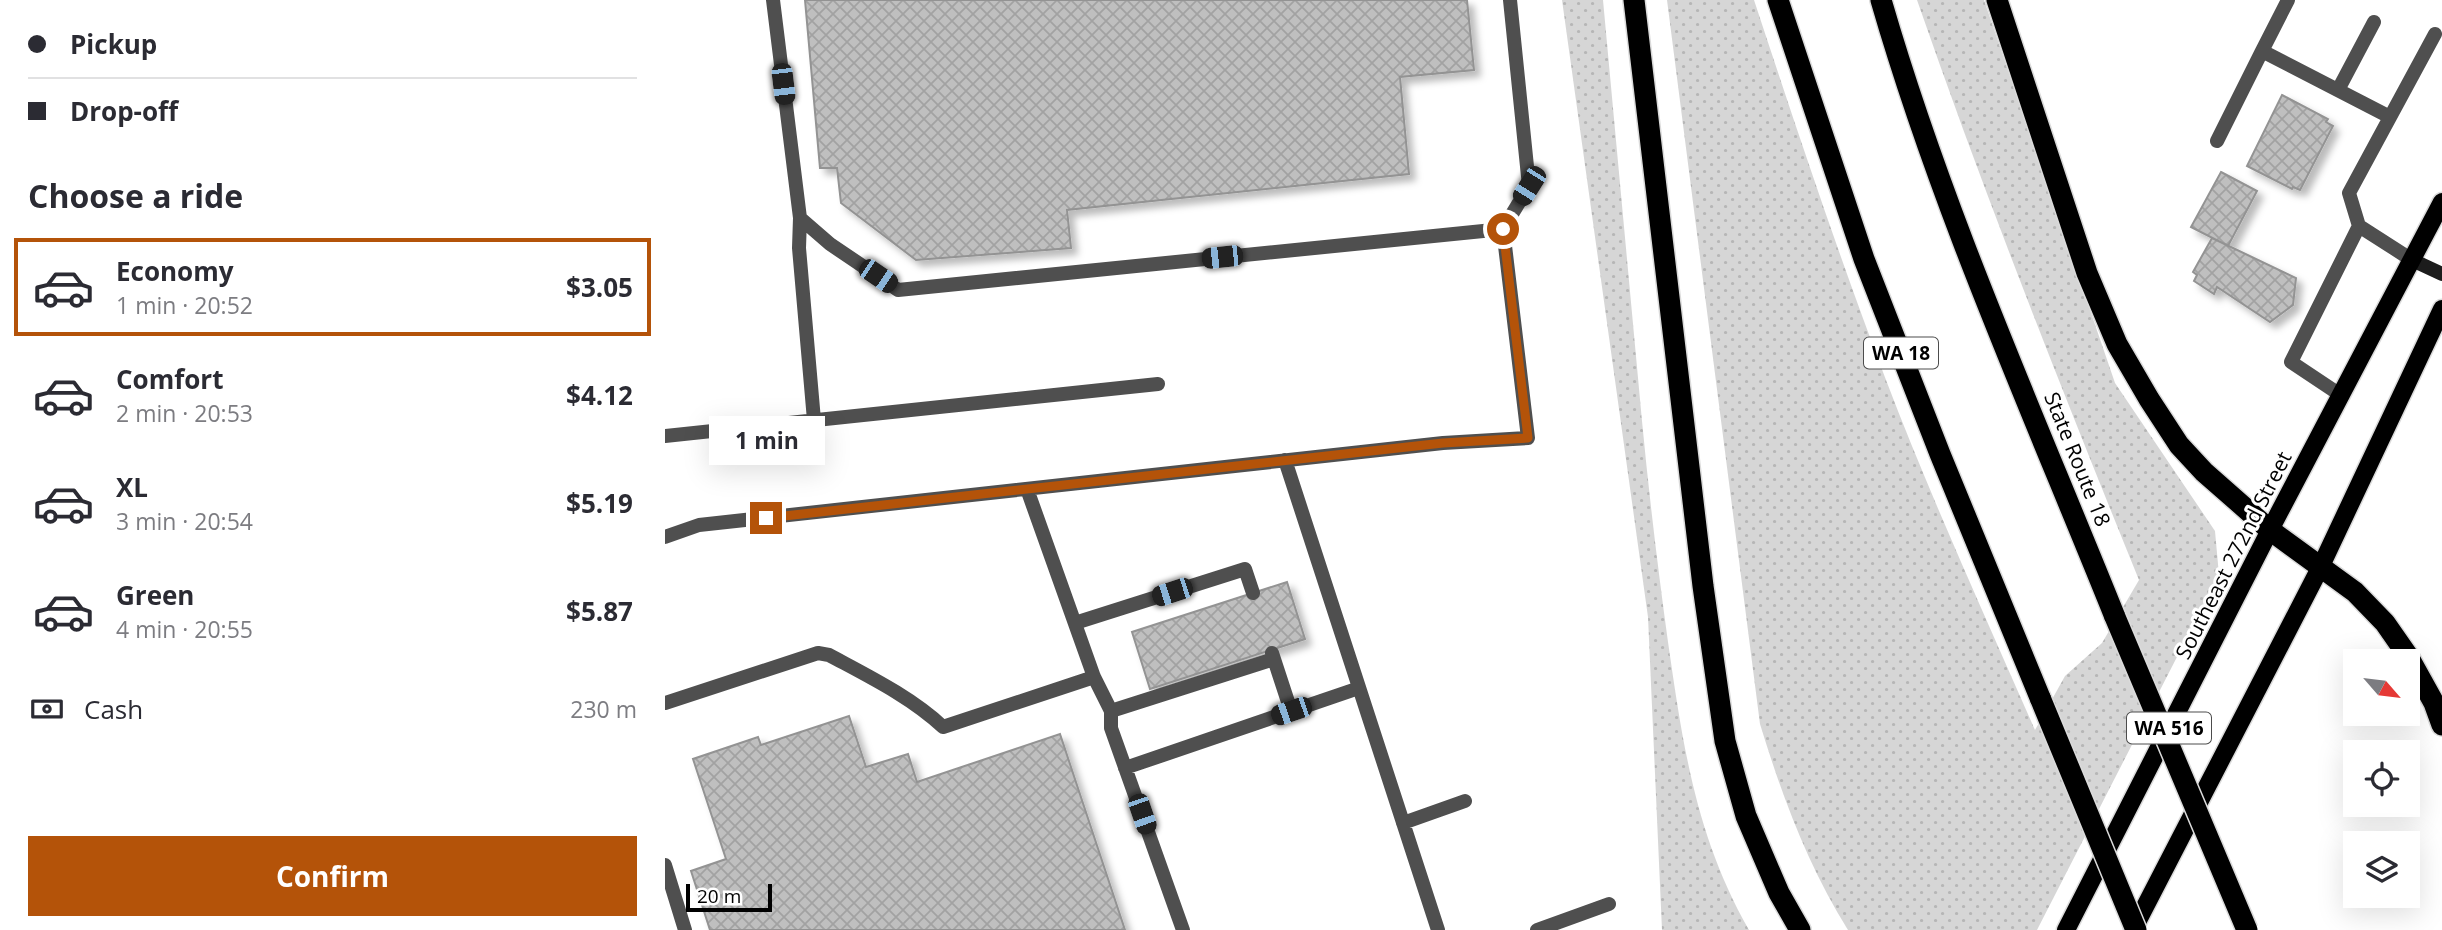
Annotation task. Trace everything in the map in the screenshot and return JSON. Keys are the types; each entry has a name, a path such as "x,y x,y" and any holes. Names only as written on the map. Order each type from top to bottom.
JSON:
{"highway":[{"path":"1634,0 1703,586 1725,741 1747,816 1779,893 1800,930"},
{"name":"WA 18","path":"1779,0 1864,259 1940,454 2134,930"},
{"name":"State Route 18","path":"1881,0 1896,54 1968,254 2115,617 2246,930"},
{"path":"1997,0 2087,272 2117,344 2179,445 2204,472 2270,530 2360,596 2385,623 2434,703 2442,725"}],"main road":[{"name":"Southeast 272nd Street","path":"2066,930 2270,530 2442,202"},
{"name":"WA 516","path":"2134,930 2321,565 2442,309"}],"street":[{"path":"2412,260 2442,274"}],"lane":[{"path":"773,0 800,218 799,248 814,420"},
{"path":"665,537 699,525 1443,443 1528,438 1503,229 1529,186 1510,0"},
{"path":"2217,141 2288,0"},
{"path":"2338,90 2374,22"},
{"path":"2412,260 2360,226 2349,193 2435,34"},
{"path":"2262,51 2390,117"},
{"path":"800,218 830,244 898,290 1503,229"},
{"path":"2342,396 2291,362 2360,226"},
{"path":"665,436 1159,384"},
{"path":"1285,460 1438,930"},
{"path":"1027,489 1094,677 1111,711 1111,728 1183,930"},
{"path":"1075,623 1245,569 1253,593"},
{"path":"665,703 818,653 829,655 871,678 943,727 1094,677"},
{"path":"1111,711 1272,655 1291,711"},
{"path":"1125,768 1359,688"},
{"path":"1403,823 1465,801"},
{"path":"665,865 685,930"},
{"path":"1537,930 1609,904"}],"shaded area":[{"path":"1562,0 1603,0 1645,449 1674,680 1686,754 1704,825 1731,895 1749,930 1662,930 1648,617"},
{"path":"1667,0 1754,0 1834,238 1886,380 1939,512 2035,730 2065,676 2102,643 2139,580 2024,292 1917,0 1984,0 2115,383 2215,531 2219,575 2037,930 1848,930 1820,881 1797,830 1760,724"}],"building":[{"path":"805,0 1467,0 1474,70 1400,77 1409,174 1067,210 1071,248 916,260 841,203 837,168 820,168"},
{"path":"2282,95 2328,119 2326,122 2333,126 2300,190 2293,187 2292,189 2247,166"},
{"path":"2221,172 2257,191 2228,246 2191,227"},
{"path":"2212,238 2296,278 2293,305 2270,322 2217,287 2214,294 2194,281 2197,275 2193,272"},
{"path":"1287,582 1305,639 1150,689 1132,632"},
{"path":"849,716 866,767 908,754 917,782 1060,734 1125,930 710,930 691,871 726,859 693,759 758,737 761,745"}],"route":[{"path":"766,518 1443,443 1528,438 1503,229"}]}
